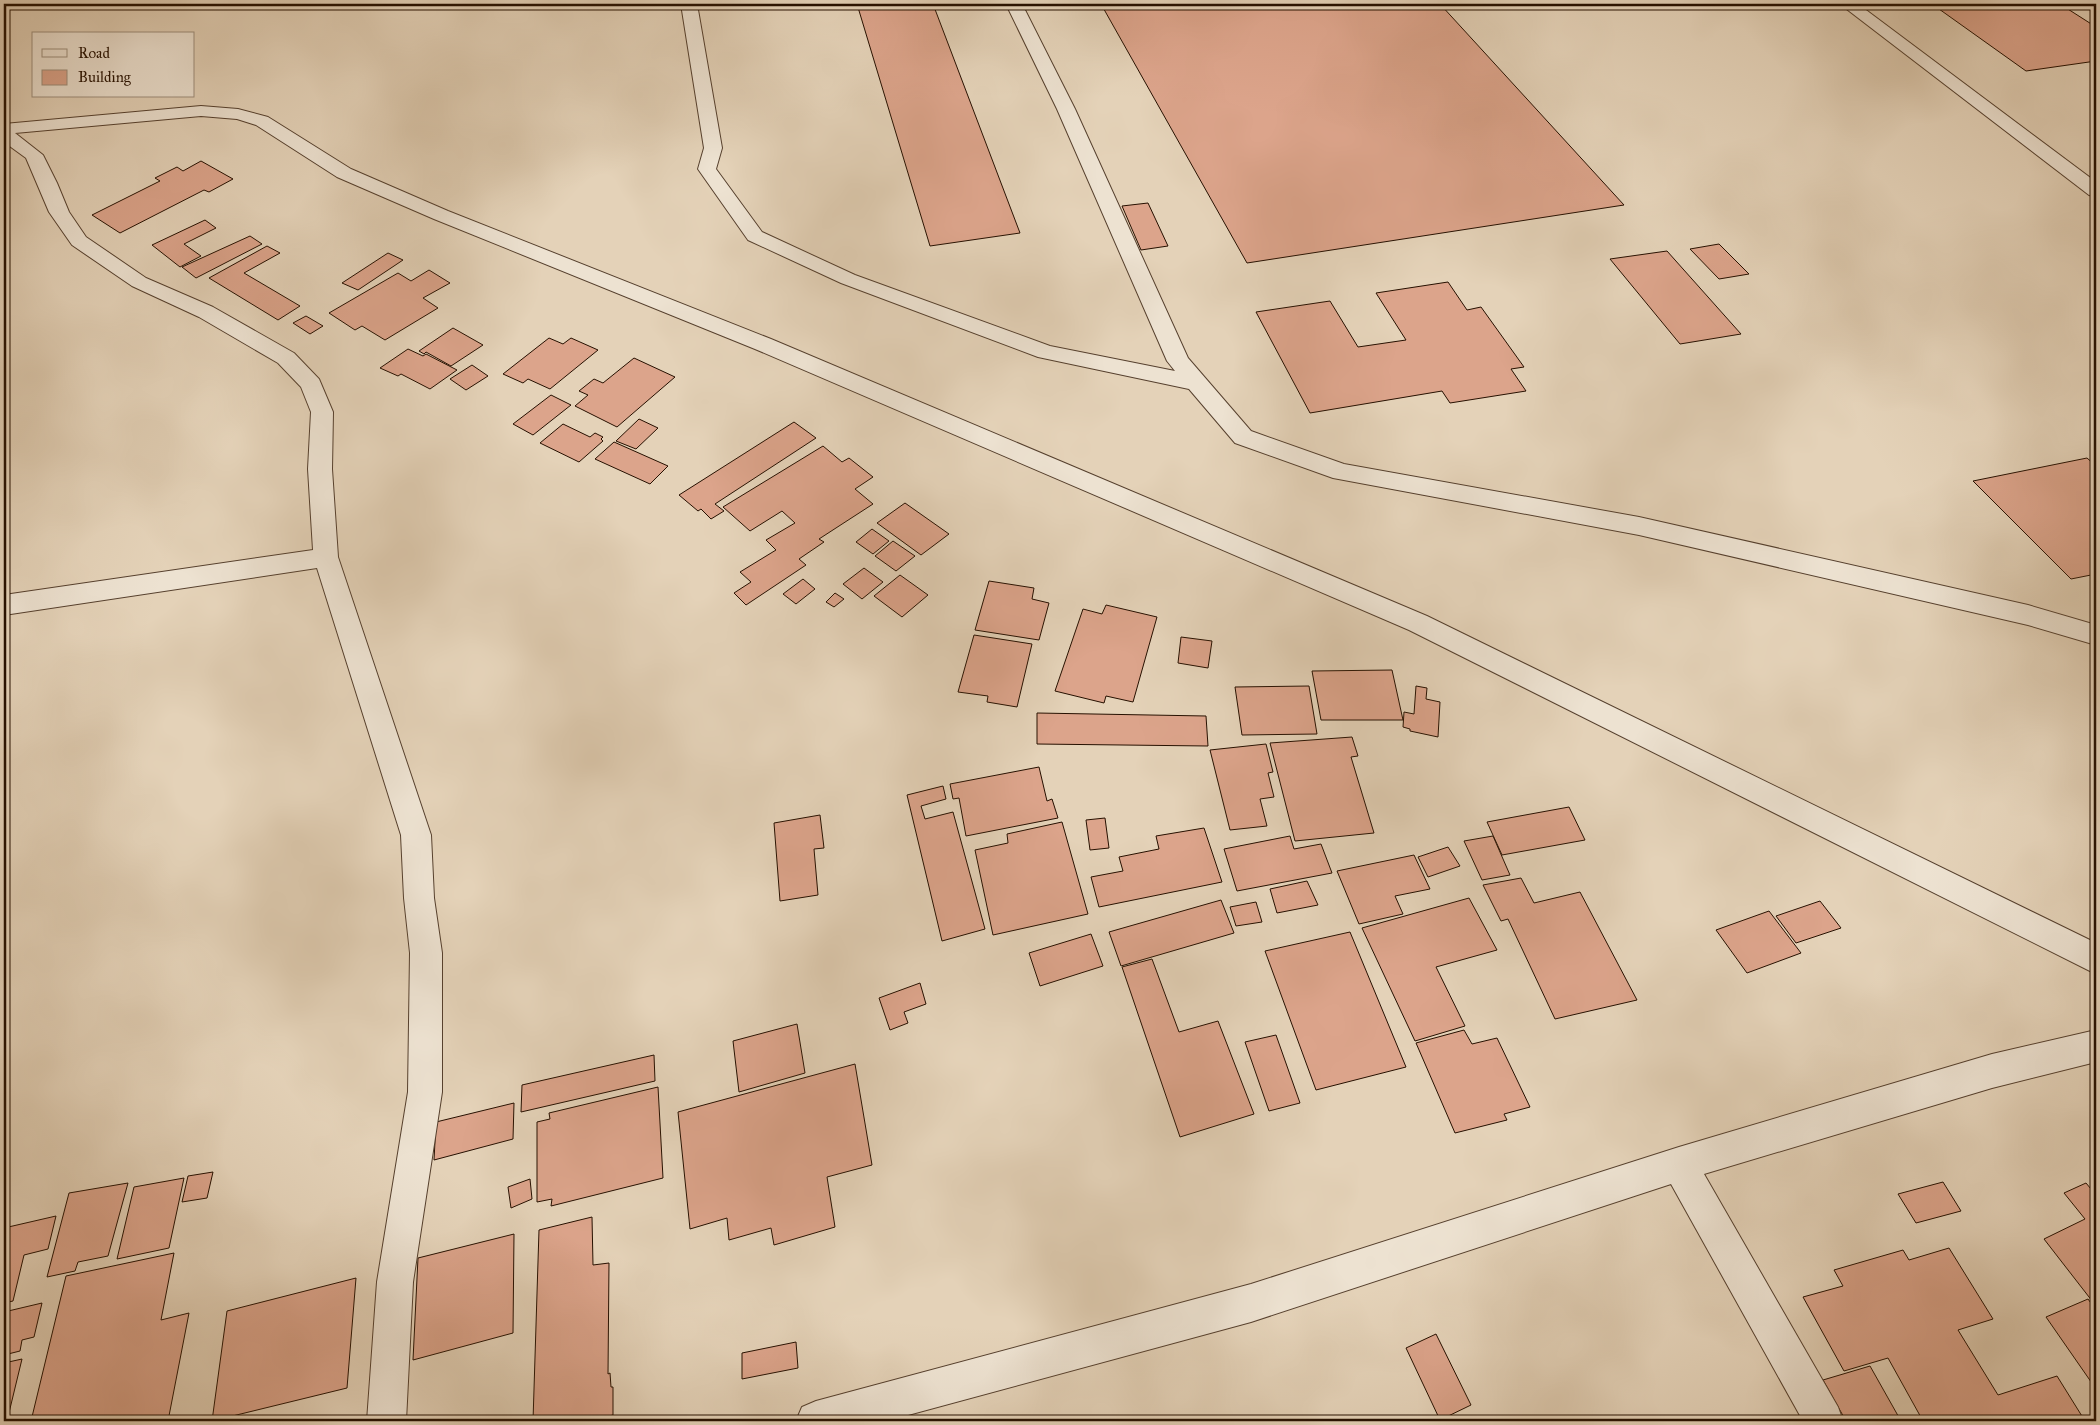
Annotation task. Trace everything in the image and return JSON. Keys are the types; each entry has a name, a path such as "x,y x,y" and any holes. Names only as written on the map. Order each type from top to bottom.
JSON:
{"street":[{"path":"688,4 713,148 707,169 755,236 848,279 1046,352 1197,383"},
{"path":"1014,4 1082,144 1178,361 1243,437 1340,472 1639,526 2028,615 2096,635"},
{"path":"1848,4 2096,191"},
{"path":"4,129 201,111 238,114 262,121 344,173 763,344 1418,624 2096,959"},
{"path":"4,134 34,155 48,182 58,212 79,241 139,282 206,312 286,358 311,384 322,412 320,469 326,557 416,835 418,898 426,953 425,1092 395,1282 386,1421"},
{"path":"4,605 326,557"},
{"path":"816,1421 1251,1303 1679,1164 1992,1071 2096,1046"},
{"path":"1679,1164 1824,1421"}],"building":[{"path":"284,4 317,4 283,7"},
{"path":"857,4 933,4 1020,233 930,246"},
{"path":"1101,4 1440,4 1624,205 1247,263"},
{"path":"1932,4 2060,4 2096,27 2096,61 2026,71"},
{"path":"201,161 233,179 209,192 204,190 120,233 92,215 160,181 155,178 177,167 183,171"},
{"path":"1148,203 1168,246 1141,250 1122,206"},
{"path":"205,220 216,228 184,244 201,256 180,267 152,245"},
{"path":"250,236 262,244 196,278 182,267"},
{"path":"1719,244 1749,274 1719,279 1690,249"},
{"path":"267,246 280,253 244,273 300,306 278,320 209,278"},
{"path":"1667,251 1741,334 1680,344 1610,259"},
{"path":"388,253 403,260 358,290 342,283"},
{"path":"429,270 450,283 423,298 438,308 385,340 362,326 355,330 329,313 398,273 411,281"},
{"path":"1448,282 1467,310 1481,307 1524,367 1511,369 1526,391 1450,403 1442,391 1310,413 1256,312 1330,301 1358,347 1406,340 1376,293"},
{"path":"306,316 323,326 310,334 293,323"},
{"path":"453,328 483,345 451,366 426,352 424,354 419,351"},
{"path":"549,338 563,344 571,338 598,350 550,389 528,379 523,383 503,374"},
{"path":"408,349 423,356 426,354 457,370 430,389 401,374 398,376 380,368"},
{"path":"634,358 675,377 617,427 575,406 588,395 579,391 594,379 603,383"},
{"path":"472,365 488,376 466,390 450,379"},
{"path":"551,395 571,405 533,435 513,424"},
{"path":"639,419 658,428 636,449 616,441"},
{"path":"794,422 816,438 715,504 724,511 711,519 701,509 698,511 679,495"},
{"path":"563,424 590,437 595,433 603,437 601,439 603,441 579,462 540,443"},
{"path":"614,442 668,466 650,484 595,459"},
{"path":"823,446 842,462 849,458 873,477 855,489 873,504 819,539 824,542 799,559 806,565 746,605 734,593 751,582 740,572 776,550 766,540 795,523 782,511 750,531 723,507"},
{"path":"2087,458 2096,466 2096,574 2071,579 1973,481"},
{"path":"905,503 949,534 921,555 877,523"},
{"path":"872,529 889,541 873,554 856,542"},
{"path":"893,541 915,556 896,571 875,556"},
{"path":"864,568 883,582 862,599 843,584"},
{"path":"900,575 928,595 902,617 874,596"},
{"path":"803,579 815,589 796,604 783,594"},
{"path":"989,581 1034,588 1032,599 1049,603 1039,640 975,630"},
{"path":"835,593 844,599 834,607 826,602"},
{"path":"1106,605 1157,617 1133,702 1106,696 1104,703 1055,691 1083,609 1102,614"},
{"path":"974,635 1032,644 1017,707 987,702 988,696 958,692"},
{"path":"1181,637 1212,641 1208,668 1178,663"},
{"path":"1392,670 1403,720 1321,720 1312,671"},
{"path":"1309,686 1317,734 1242,735 1235,687"},
{"path":"1416,686 1427,688 1426,699 1440,702 1438,737 1410,731 1410,729 1403,727 1404,712 1414,714"},
{"path":"1037,713 1206,716 1208,746 1037,744"},
{"path":"1352,737 1358,756 1351,757 1374,833 1295,841 1270,743"},
{"path":"1266,744 1273,772 1268,773 1274,797 1260,799 1267,826 1230,830 1210,750"},
{"path":"1039,767 1047,801 1052,799 1058,818 966,836 959,798 953,799 950,784"},
{"path":"943,786 946,799 921,806 925,819 953,812 985,929 942,941 907,795"},
{"path":"1569,807 1585,840 1502,855 1487,822"},
{"path":"820,815 824,848 814,849 818,895 780,901 774,823"},
{"path":"1105,818 1109,848 1090,850 1086,820"},
{"path":"1062,822 1088,914 993,935 975,850 1008,843 1007,834"},
{"path":"1204,828 1222,882 1099,907 1091,877 1123,871 1119,857 1159,849 1156,836"},
{"path":"1290,836 1294,849 1321,844 1332,873 1237,891 1224,849"},
{"path":"1493,836 1510,875 1482,880 1464,841"},
{"path":"1448,847 1460,866 1428,877 1418,857"},
{"path":"1414,855 1430,889 1395,896 1403,914 1359,924 1337,871"},
{"path":"1521,878 1534,903 1580,892 1637,1000 1555,1019 1508,919 1501,921 1483,885"},
{"path":"1307,881 1318,905 1277,913 1270,889"},
{"path":"1469,898 1497,950 1436,967 1465,1026 1415,1041 1362,928"},
{"path":"1221,900 1234,933 1121,966 1109,932"},
{"path":"1820,901 1841,928 1796,943 1776,916"},
{"path":"1256,902 1262,922 1236,926 1230,907"},
{"path":"1769,911 1801,953 1747,973 1716,930"},
{"path":"1350,932 1406,1067 1316,1090 1265,951"},
{"path":"1091,934 1103,966 1040,986 1029,953"},
{"path":"1152,959 1179,1032 1218,1021 1254,1114 1180,1137 1122,967"},
{"path":"920,983 926,1004 904,1012 908,1023 890,1030 879,998"},
{"path":"797,1024 805,1073 739,1092 733,1041"},
{"path":"1464,1030 1472,1044 1497,1038 1530,1107 1504,1114 1507,1120 1455,1133 1416,1043"},
{"path":"1276,1035 1300,1103 1269,1111 1245,1042"},
{"path":"654,1055 655,1081 521,1112 522,1085"},
{"path":"855,1064 872,1165 827,1177 835,1227 774,1245 771,1228 729,1240 727,1218 690,1229 678,1112"},
{"path":"658,1087 663,1178 551,1206 552,1199 537,1202 537,1122 550,1119 549,1113"},
{"path":"514,1103 513,1139 434,1160 436,1122"},
{"path":"213,1172 207,1198 182,1202 188,1176"},
{"path":"184,1178 169,1248 117,1259 134,1187"},
{"path":"530,1179 532,1199 511,1208 508,1187"},
{"path":"1943,1182 1961,1211 1916,1223 1898,1194"},
{"path":"128,1183 108,1256 78,1262 75,1271 47,1277 69,1193"},
{"path":"2086,1183 2096,1195 2096,1306 2044,1239 2085,1219 2064,1193"},
{"path":"56,1216 48,1249 24,1255 13,1301 4,1303 4,1228"},
{"path":"592,1217 593,1265 609,1263 608,1374 610,1373 611,1387 613,1387 613,1415 588,1421 546,1421 546,1419 533,1421 539,1230"},
{"path":"514,1234 513,1333 413,1360 418,1258"},
{"path":"1949,1248 1993,1319 1958,1330 1998,1395 2057,1376 2085,1421 1923,1421 1888,1358 1844,1371 1803,1297 1843,1286 1834,1270 1903,1250 1909,1260"},
{"path":"174,1253 161,1320 189,1313 168,1421 31,1421 66,1276"},
{"path":"356,1278 347,1388 212,1421 227,1311"},
{"path":"2088,1299 2096,1310 2096,1389 2046,1317"},
{"path":"42,1303 34,1337 22,1340 20,1351 4,1355 4,1312"},
{"path":"1436,1334 1471,1405 1440,1420 1406,1348"},
{"path":"796,1342 798,1368 742,1379 742,1353"},
{"path":"22,1359 7,1421 4,1421 4,1363"},
{"path":"1870,1366 1901,1421 1846,1421 1823,1380"}]}
